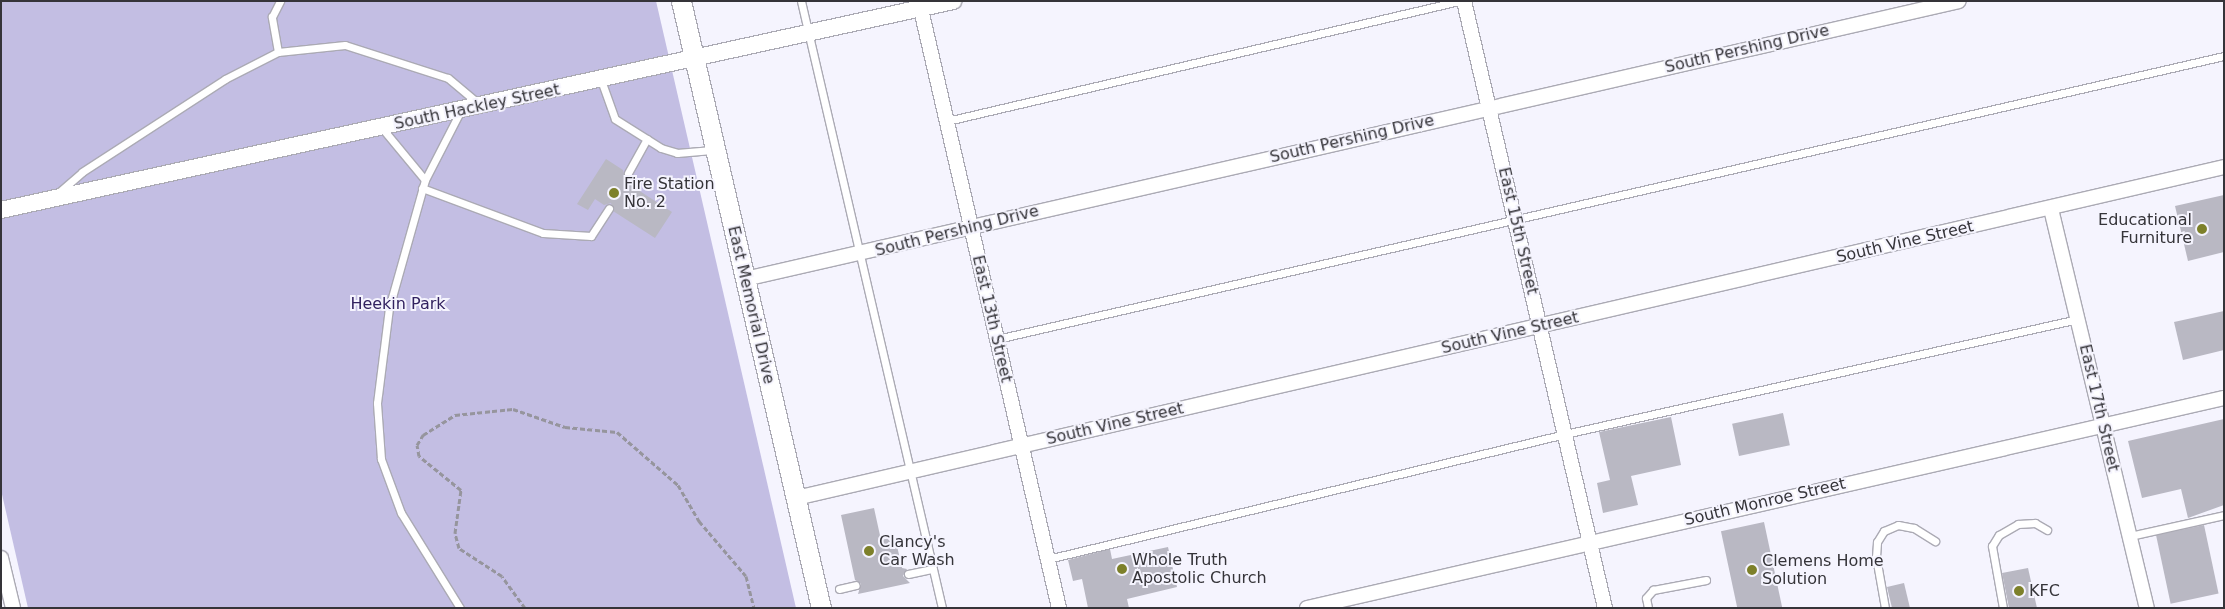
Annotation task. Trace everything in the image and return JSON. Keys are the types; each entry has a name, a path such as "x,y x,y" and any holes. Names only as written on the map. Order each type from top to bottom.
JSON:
{"main road":[{"name":"East Memorial Drive","path":"682,1 821,608"}],"street":[{"name":"South Hackley Street","path":"1,210 807,34 919,5 953,1"},
{"name":"East 15th Street","path":"1464,1 1606,608"},
{"name":"South Pershing Drive","path":"745,279 861,254 971,226 1959,1"},
{"name":"East 13th Street","path":"919,5 1059,608"},
{"name":"South Vine Street","path":"796,498 2224,168"},
{"name":"East 17th Street","path":"2051,208 2147,608"},
{"name":"South Monroe Street","path":"1308,608 2224,398"},
{"path":"1,558 13,608"}],"lane":[{"path":"278,52 272,17 280,1"},
{"path":"802,1 807,34 861,254 942,608"},
{"path":"946,121 1459,1"},
{"path":"51,199 82,172 225,79 278,52 345,45 448,78 481,106"},
{"path":"997,339 2224,56"},
{"path":"601,80 615,119 647,139 677,153 716,150"},
{"path":"460,608 400,513 381,459 377,403 389,308 422,188 461,110"},
{"path":"381,127 425,180"},
{"path":"628,173 647,139"},
{"path":"422,188 543,233 590,236 609,208"},
{"path":"1048,559 1565,434 2078,319"},
{"path":"2130,536 2224,515"},
{"path":"2003,608 1992,546 1999,535 2018,524 2035,523 2046,530"},
{"path":"1886,608 1876,558 1877,542 1884,532 1898,525 1914,528 1936,541"},
{"path":"908,574 932,569"},
{"path":"1648,608 1646,598 1653,590 1706,580"},
{"path":"839,588 856,585"}],"path":[{"path":"525,608 502,576 459,548 455,532 461,490 419,456 417,445 423,434 454,415 514,409 559,426 616,432 678,485 699,521 746,576 754,608"}],"green space":[{"name":"Heekin Park","path":"1,1 656,1 796,608 28,608 1,490"}],"building":[{"name":"Fire Station No. 2","path":"606,159 623,170 625,177 640,181 635,188 672,212 655,238 613,211 611,203 604,205 595,199 588,210 577,204"},
{"name":"Educational Furniture","path":"2224,195 2224,252 2188,261 2175,206"},
{"path":"2224,311 2224,350 2183,360 2174,322"},
{"path":"1783,413 1790,445 1739,456 1732,424"},
{"path":"1671,417 1681,465 1631,476 1638,505 1603,513 1597,483 1610,480 1599,432"},
{"path":"2224,419 2224,505 2188,518 2181,489 2142,498 2128,441"},
{"name":"Clancy's Car Wash","path":"874,508 881,540 895,537 902,568 907,569 903,576 910,583 858,594 861,584 855,580 841,515"},
{"name":"Clemens Home Solution","path":"1764,522 1782,608 1737,608 1721,531"},
{"path":"2204,525 2219,593 2171,604 2156,535"},
{"name":"Whole Truth Apostolic Church","path":"1168,547 1177,587 1127,599 1129,608 1088,608 1082,579 1073,581 1068,560 1110,549 1112,559"},
{"name":"KFC","path":"2028,568 2037,608 2009,608 2002,573"},
{"path":"1904,583 1910,608 1892,608 1887,587"}],"place":[{"name":"Fire Station No. 2","path":"614,193"},
{"name":"Educational Furniture","path":"2202,229"},
{"name":"Clancy's Car Wash","path":"869,551"},
{"name":"Whole Truth Apostolic Church","path":"1122,569"},
{"name":"Clemens Home Solution","path":"1752,570"},
{"name":"KFC","path":"2019,591"}]}
